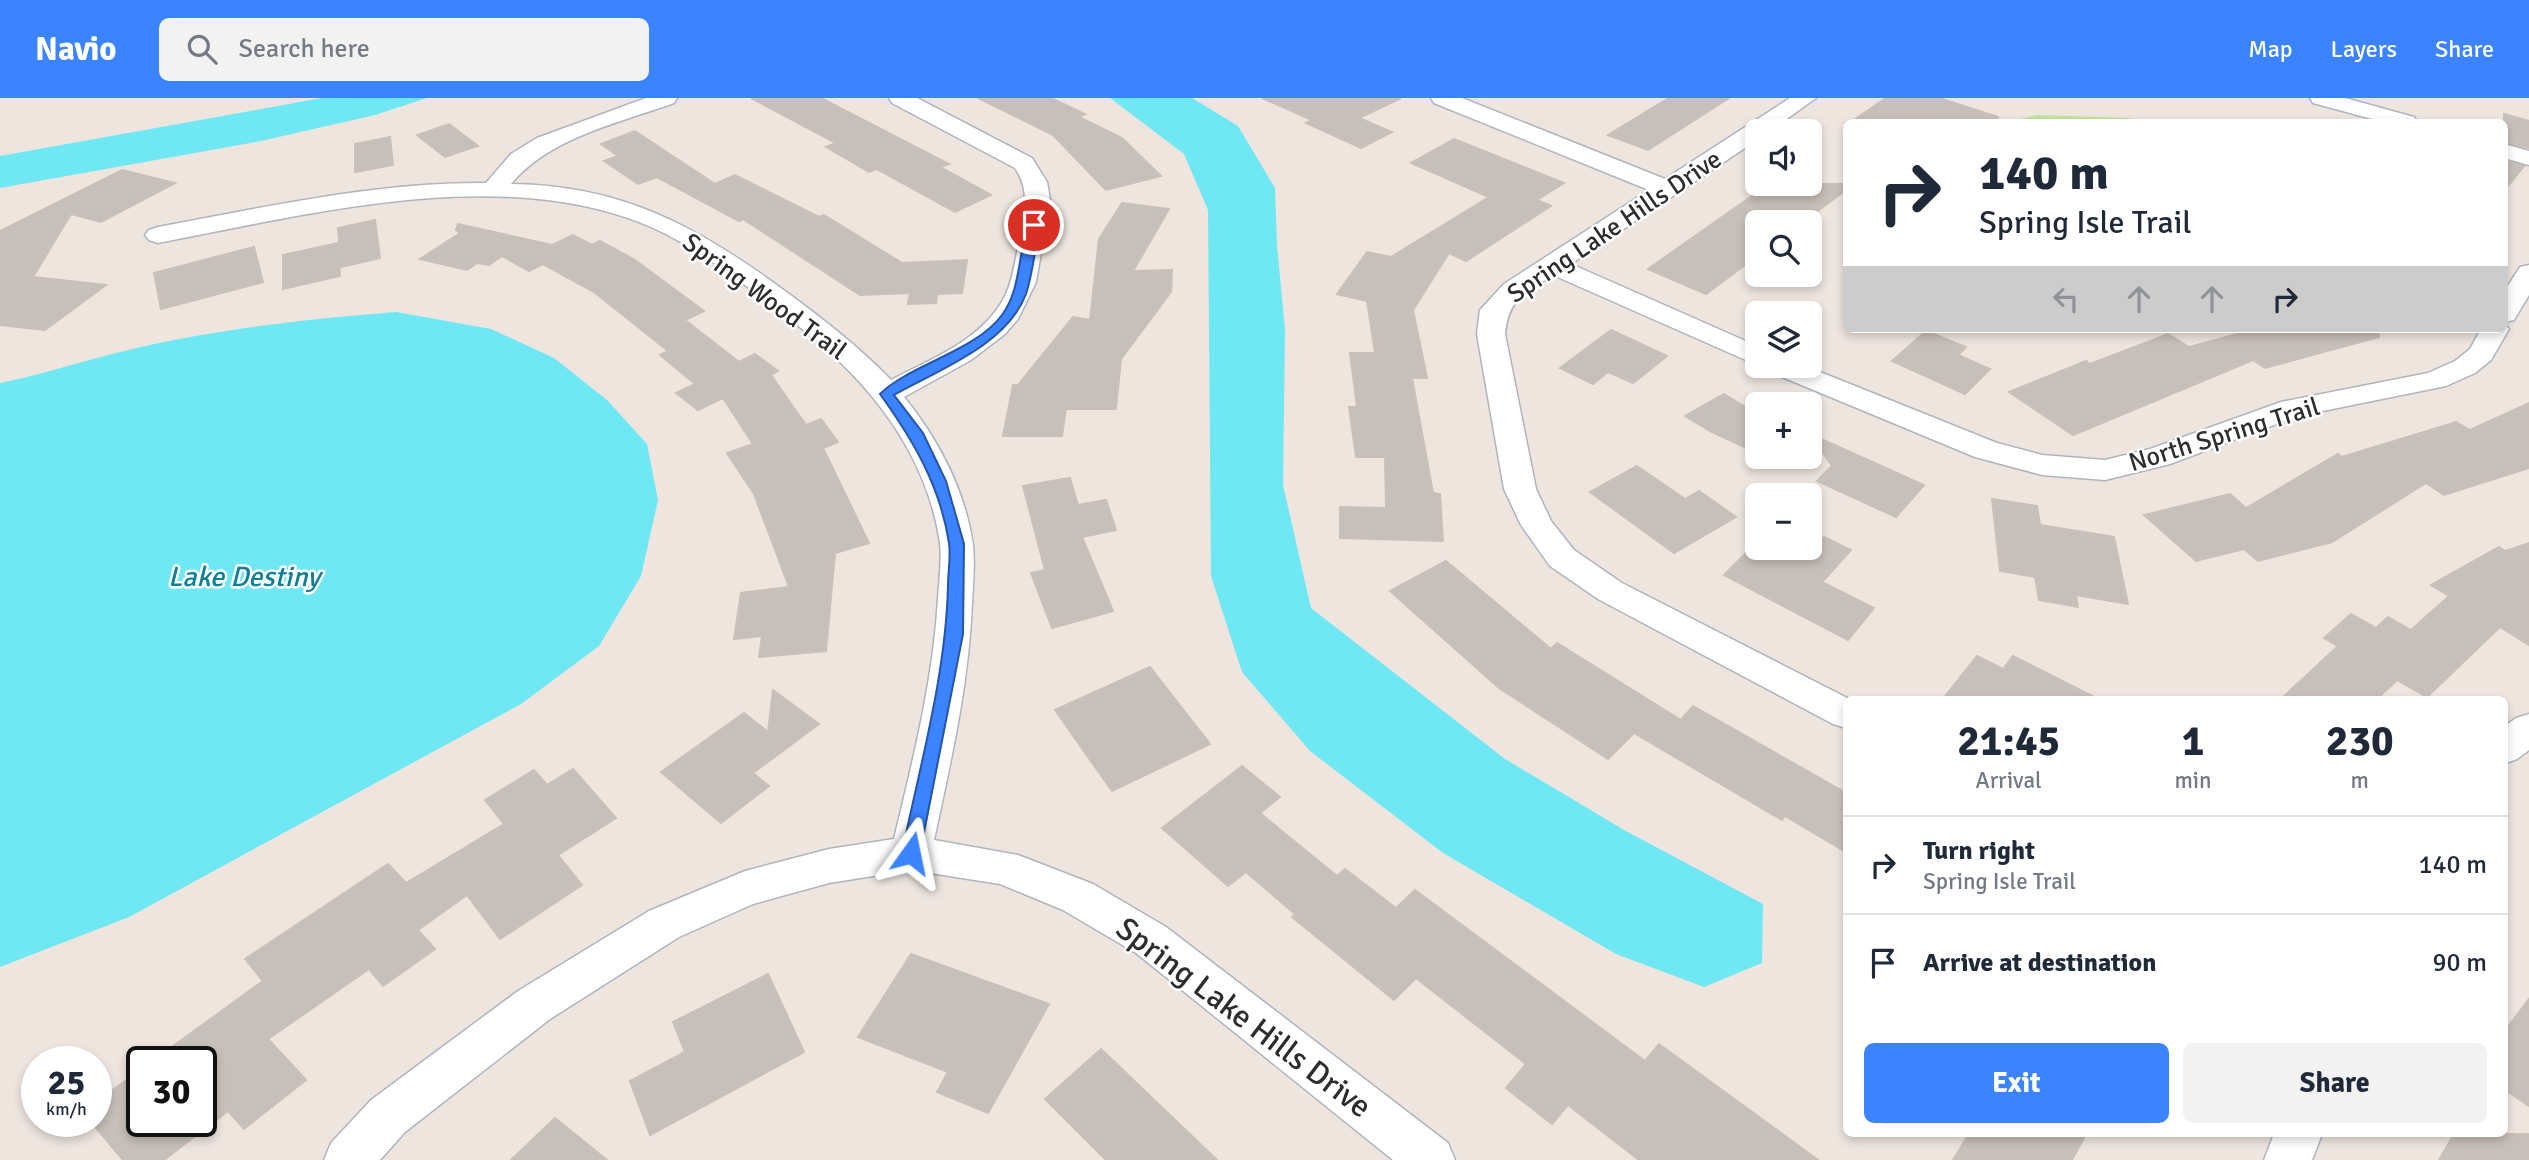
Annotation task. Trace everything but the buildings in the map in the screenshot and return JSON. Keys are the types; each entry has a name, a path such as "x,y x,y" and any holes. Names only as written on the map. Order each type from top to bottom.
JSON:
{"street":[{"path":"493,190 519,159 545,143 666,98"},
{"path":"887,394 973,345 1007,318 1020,294 1040,202 1036,180 1024,163 900,98"},
{"path":"1442,98 1668,188"},
{"name":"Spring Lake Hills Drive","path":"1805,98 1513,290 1494,310 1491,334 1520,489 1537,525 1562,558 1610,591 1843,712"},
{"path":"2321,98 2395,119"},
{"path":"2508,152 2529,158"},
{"name":"Spring Wood Trail","path":"158,235 349,200 427,192 493,190 573,197 640,214 696,241 832,337 887,394 922,445 939,481 956,544 955,634 911,853"},
{"path":"1552,265 1745,351"},
{"path":"2508,307 2529,273"},
{"name":"North Spring Trail","path":"1809,378 1986,450 2042,465 2105,470 2159,457 2291,408 2436,380 2465,367 2481,354 2494,333"},
{"path":"2508,746 2529,729"},
{"name":"Spring Lake Hills Drive","path":"348,1160 388,1116 534,1005 664,924 745,889 829,866 911,853 1004,867 1078,897 1151,940 1431,1160"},
{"path":"2288,1160 2297,1137"}],"green space":[{"path":"2036,115 2134,119 2020,119"}],"water":[{"path":"322,98 427,98 375,115 261,141 0,188 0,156"},
{"path":"1110,98 1192,98 1238,126 1275,188 1285,330 1283,485 1311,608 1505,759 1624,830 1763,904 1762,963 1704,987 1616,954 1443,853 1310,751 1242,672 1211,576 1208,210 1184,154"},
{"name":"Lake Destiny","path":"396,312 491,329 554,358 607,400 647,444 658,500 641,576 599,646 521,704 129,917 0,967 0,383 188,337 292,322"}],"route":[{"path":"911,853 955,634 956,544 939,481 928,457 916,433 887,394 973,345 1007,318 1020,294 1034,225"}]}
